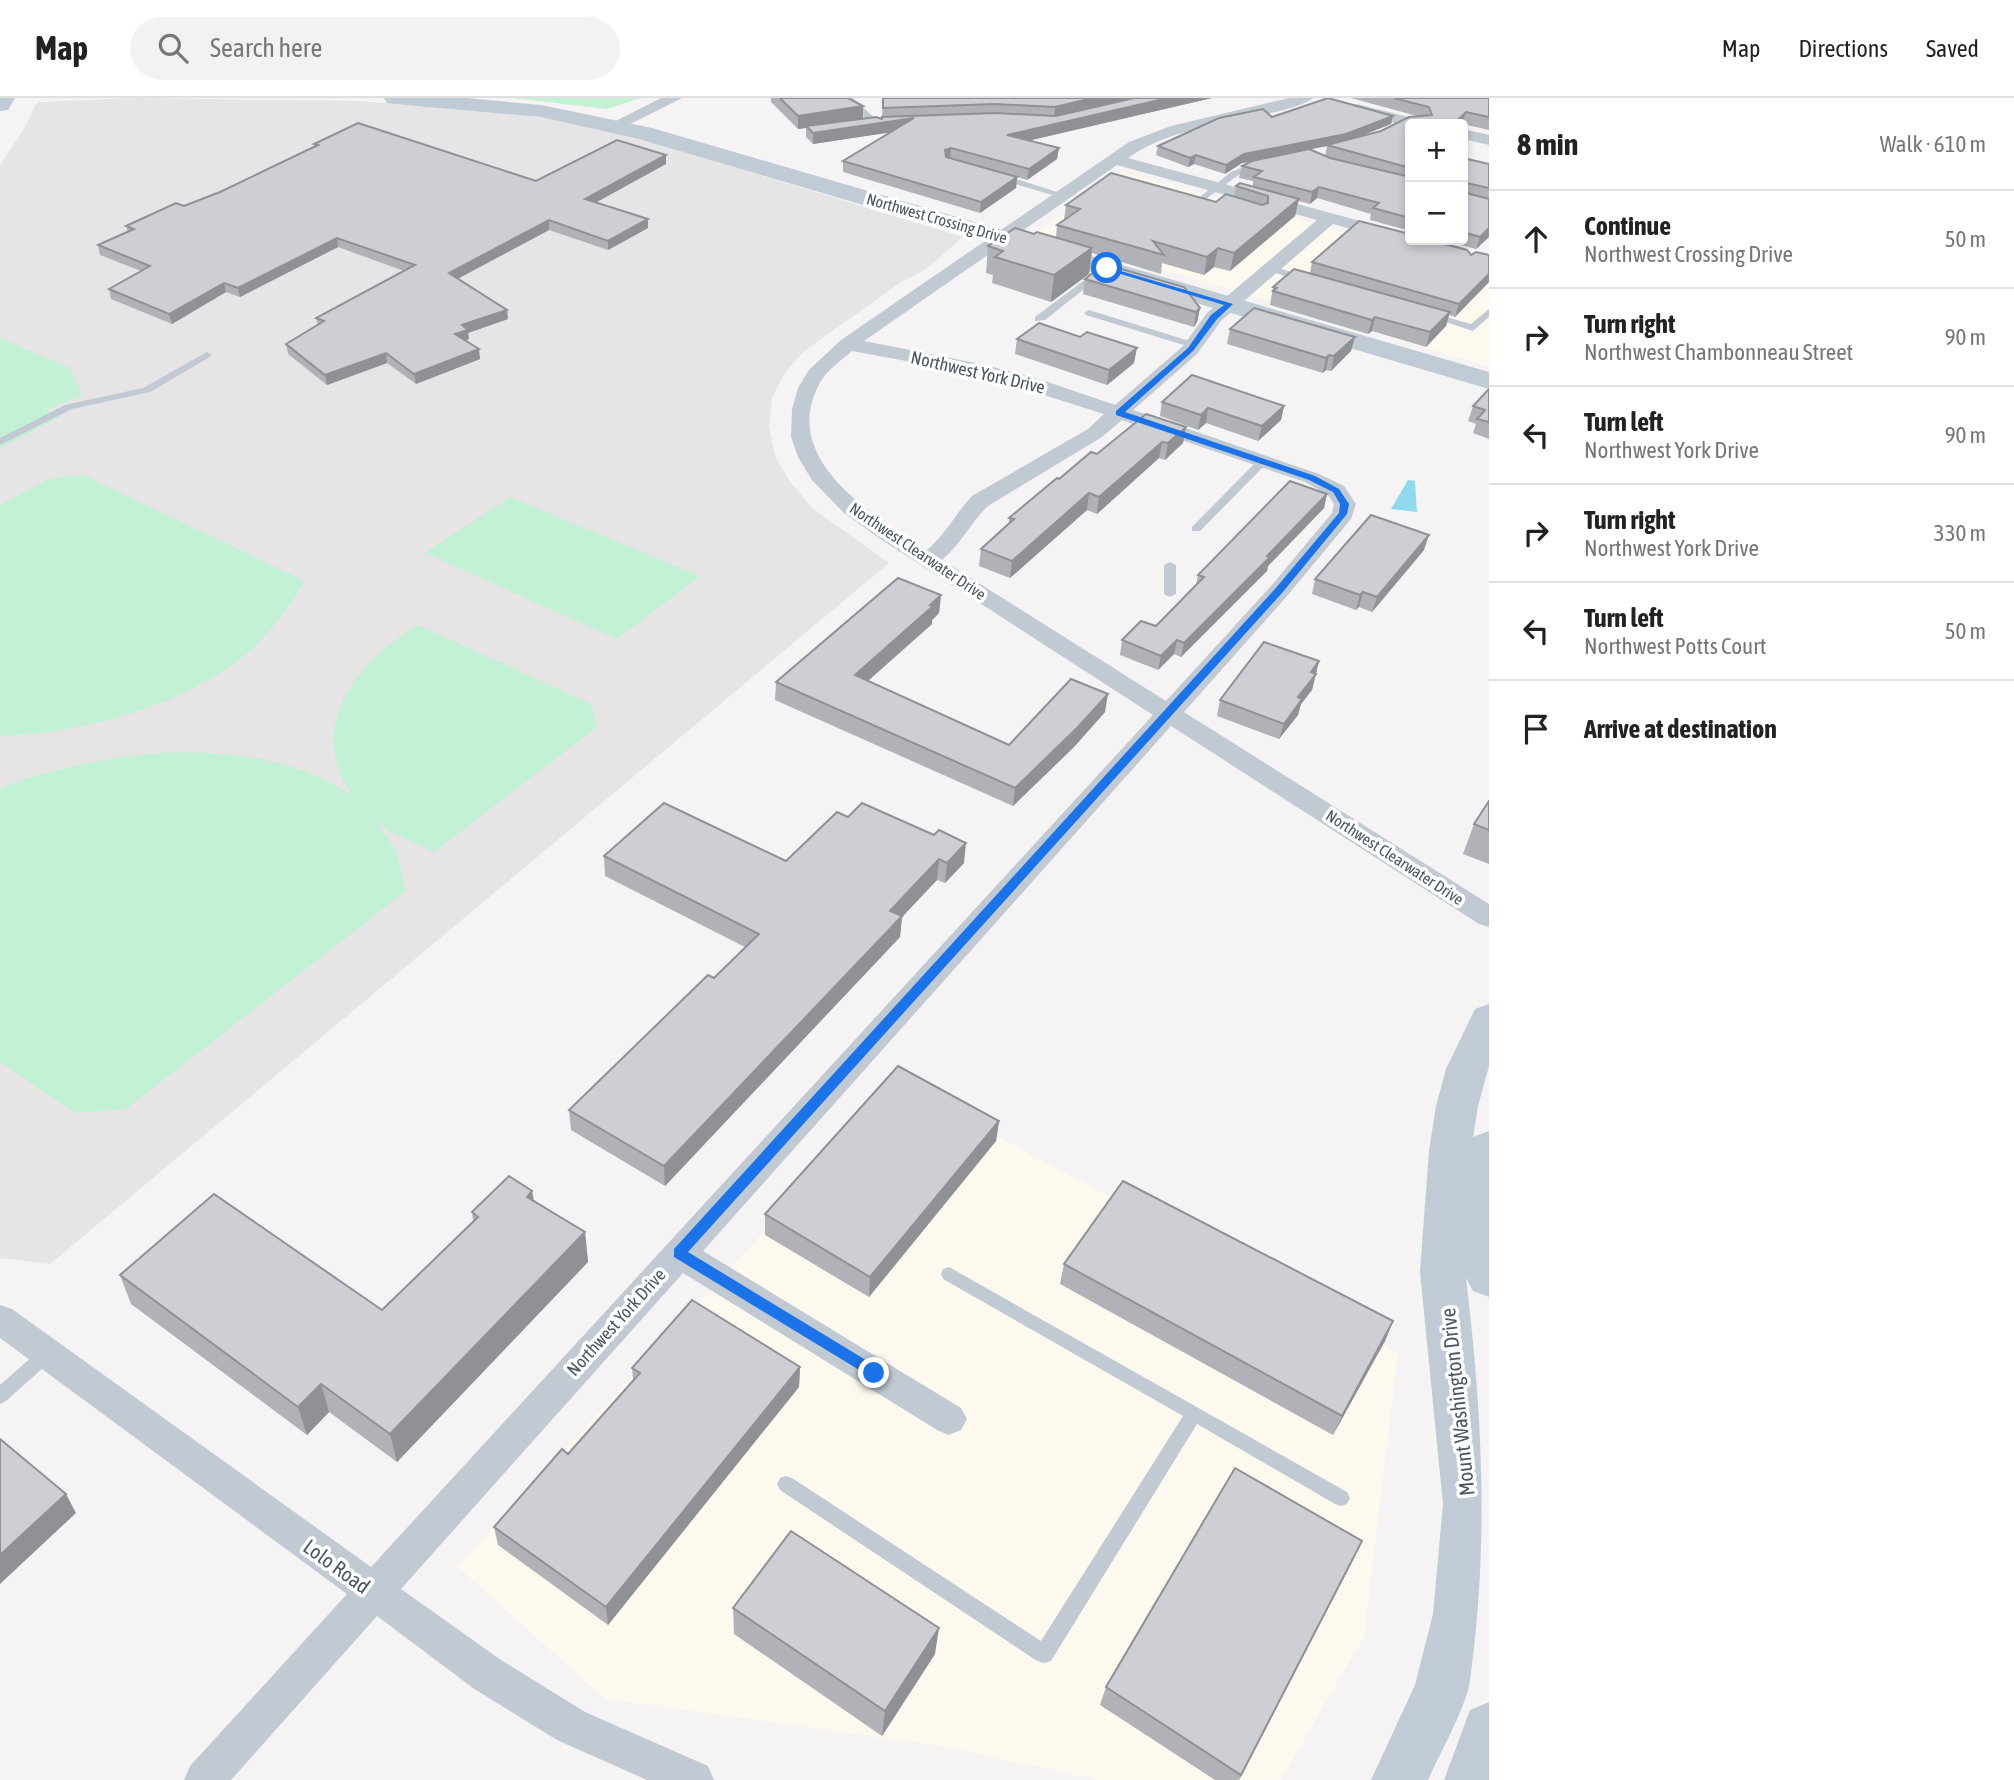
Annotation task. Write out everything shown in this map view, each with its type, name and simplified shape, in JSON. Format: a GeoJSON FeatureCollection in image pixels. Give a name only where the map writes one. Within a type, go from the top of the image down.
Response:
{"type":"FeatureCollection","features":[{"type":"Feature","properties":{"kind":"street"},"geometry":{"type":"LineString","coordinates":[[0,105],[4,98]]}},
{"type":"Feature","properties":{"kind":"street","name":"Northwest Crossing Drive"},"geometry":{"type":"LineString","coordinates":[[395,98],[541,111],[615,125],[1483,381]]}},
{"type":"Feature","properties":{"kind":"street"},"geometry":{"type":"LineString","coordinates":[[615,125],[674,98]]}},
{"type":"Feature","properties":{"kind":"street","name":"Northwest Clearwater Drive"},"geometry":{"type":"LineString","coordinates":[[1305,98],[1258,112],[1182,125],[1146,139],[1114,159],[848,344],[815,375],[803,401],[799,427],[805,453],[822,478],[852,509],[929,561],[1489,918]]}},
{"type":"Feature","properties":{"kind":"street"},"geometry":{"type":"LineString","coordinates":[[1339,104],[1405,124]]}},
{"type":"Feature","properties":{"kind":"street"},"geometry":{"type":"LineString","coordinates":[[1468,135],[1489,140]]}},
{"type":"Feature","properties":{"kind":"street"},"geometry":{"type":"LineString","coordinates":[[1114,159],[1405,239]]}},
{"type":"Feature","properties":{"kind":"street"},"geometry":{"type":"LineString","coordinates":[[929,561],[951,541],[967,514],[980,501],[1076,445],[1119,413],[1193,345],[1214,317],[1330,218]]}},
{"type":"Feature","properties":{"kind":"street","name":"Northwest York Drive"},"geometry":{"type":"LineString","coordinates":[[204,1780],[1279,591],[1343,514],[1345,504],[1336,491],[1312,478],[1264,460],[1009,376],[848,344]]}},
{"type":"Feature","properties":{"kind":"street","name":"Mount Washington Drive"},"geometry":{"type":"LineString","coordinates":[[1399,1780],[1441,1690],[1459,1614],[1468,1504],[1443,1272],[1444,1247],[1450,1151],[1457,1106],[1466,1069],[1489,1019]]}},
{"type":"Feature","properties":{"kind":"street"},"geometry":{"type":"LineString","coordinates":[[1489,1148],[1489,1278]]}},
{"type":"Feature","properties":{"kind":"street"},"geometry":{"type":"LineString","coordinates":[[678,1253],[949,1419]]}},
{"type":"Feature","properties":{"kind":"street","name":"Lolo Road"},"geometry":{"type":"LineString","coordinates":[[0,1319],[487,1674],[571,1726],[694,1780]]}},
{"type":"Feature","properties":{"kind":"street"},"geometry":{"type":"LineString","coordinates":[[1472,1780],[1489,1729]]}},
{"type":"Feature","properties":{"kind":"lane"},"geometry":{"type":"LineString","coordinates":[[849,98],[875,123]]}},
{"type":"Feature","properties":{"kind":"lane"},"geometry":{"type":"LineString","coordinates":[[863,124],[888,122]]}},
{"type":"Feature","properties":{"kind":"lane"},"geometry":{"type":"LineString","coordinates":[[1200,200],[1234,174],[1262,163]]}},
{"type":"Feature","properties":{"kind":"lane"},"geometry":{"type":"LineString","coordinates":[[989,174],[1062,195]]}},
{"type":"Feature","properties":{"kind":"lane"},"geometry":{"type":"LineString","coordinates":[[1189,197],[1223,207]]}},
{"type":"Feature","properties":{"kind":"lane"},"geometry":{"type":"LineString","coordinates":[[1038,319],[1107,268]]}},
{"type":"Feature","properties":{"kind":"lane"},"geometry":{"type":"LineString","coordinates":[[1271,269],[1320,283]]}},
{"type":"Feature","properties":{"kind":"lane"},"geometry":{"type":"LineString","coordinates":[[1422,313],[1474,328],[1489,312]]}},
{"type":"Feature","properties":{"kind":"lane"},"geometry":{"type":"LineString","coordinates":[[1089,313],[1193,345]]}},
{"type":"Feature","properties":{"kind":"lane"},"geometry":{"type":"LineString","coordinates":[[0,442],[69,407],[146,390],[207,355]]}},
{"type":"Feature","properties":{"kind":"lane"},"geometry":{"type":"LineString","coordinates":[[1196,529],[1264,460]]}},
{"type":"Feature","properties":{"kind":"lane"},"geometry":{"type":"LineString","coordinates":[[1170,565],[1170,594]]}},
{"type":"Feature","properties":{"kind":"lane"},"geometry":{"type":"LineString","coordinates":[[949,1274],[1341,1498]]}},
{"type":"Feature","properties":{"kind":"lane"},"geometry":{"type":"LineString","coordinates":[[0,1396],[47,1354]]}},
{"type":"Feature","properties":{"kind":"lane"},"geometry":{"type":"LineString","coordinates":[[786,1484],[1044,1654],[1194,1413]]}},
{"type":"Feature","properties":{"kind":"shaded area"},"geometry":{"type":"Polygon","coordinates":[[[135,98],[357,101],[487,110],[560,120],[635,137],[963,237],[925,270],[901,282],[804,351],[784,374],[772,399],[769,426],[775,456],[789,480],[812,508],[889,563],[50,1264],[0,1258],[0,165],[27,124],[35,105],[40,102],[135,98]]]}},
{"type":"Feature","properties":{"kind":"shaded area"},"geometry":{"type":"Polygon","coordinates":[[[1122,172],[1489,272],[1489,367],[1037,232],[1122,172]]]}},
{"type":"Feature","properties":{"kind":"shaded area"},"geometry":{"type":"Polygon","coordinates":[[[899,1083],[1398,1353],[1364,1636],[1281,1780],[1098,1780],[941,1746],[605,1699],[458,1567],[899,1083]]]}},
{"type":"Feature","properties":{"kind":"green space"},"geometry":{"type":"Polygon","coordinates":[[[513,98],[641,98],[607,109],[513,98]]]}},
{"type":"Feature","properties":{"kind":"green space"},"geometry":{"type":"Polygon","coordinates":[[[0,338],[70,368],[82,395],[46,410],[60,417],[0,448],[0,338]]]}},
{"type":"Feature","properties":{"kind":"green space"},"geometry":{"type":"Polygon","coordinates":[[[83,475],[305,581],[260,641],[235,663],[206,681],[139,711],[104,721],[68,729],[0,736],[0,505],[49,479],[83,475]]]}},
{"type":"Feature","properties":{"kind":"green space"},"geometry":{"type":"Polygon","coordinates":[[[510,497],[700,576],[617,639],[425,553],[510,497]]]}},
{"type":"Feature","properties":{"kind":"green space"},"geometry":{"type":"Polygon","coordinates":[[[418,625],[591,704],[597,727],[434,852],[389,831],[374,818],[396,851],[406,891],[126,1109],[75,1113],[0,1062],[0,789],[15,782],[97,761],[172,752],[247,757],[284,765],[319,777],[352,795],[337,765],[334,739],[344,699],[354,681],[383,650],[418,625]]]}},
{"type":"Feature","properties":{"kind":"water"},"geometry":{"type":"Polygon","coordinates":[[[1408,480],[1415,481],[1417,512],[1391,509],[1408,480]]]}},
{"type":"Feature","properties":{"kind":"building"},"geometry":{"type":"Polygon","coordinates":[[[780,98],[848,98],[863,106],[798,116],[780,98]]]}},
{"type":"Feature","properties":{"kind":"building"},"geometry":{"type":"Polygon","coordinates":[[[883,98],[1093,98],[1055,107],[995,104],[883,108],[883,98]]]}},
{"type":"Feature","properties":{"kind":"building"},"geometry":{"type":"Polygon","coordinates":[[[1134,98],[1168,98],[1007,135],[1059,148],[1029,169],[951,148],[945,150],[946,157],[1017,177],[981,202],[843,161],[914,118],[813,133],[806,126],[876,117],[882,119],[995,113],[1056,116],[1134,98]]]}},
{"type":"Feature","properties":{"kind":"building"},"geometry":{"type":"Polygon","coordinates":[[[1328,98],[1393,116],[1346,134],[1244,154],[1226,165],[1196,155],[1190,158],[1158,146],[1219,118],[1263,109],[1272,117],[1328,98]]]}},
{"type":"Feature","properties":{"kind":"building"},"geometry":{"type":"Polygon","coordinates":[[[1394,98],[1489,98],[1489,117],[1466,112],[1459,119],[1405,119],[1432,115],[1429,107],[1394,98]]]}},
{"type":"Feature","properties":{"kind":"building"},"geometry":{"type":"Polygon","coordinates":[[[1405,119],[1405,167],[1327,145],[1381,131],[1405,119]]]}},
{"type":"Feature","properties":{"kind":"building"},"geometry":{"type":"Polygon","coordinates":[[[358,123],[536,181],[617,140],[666,155],[585,199],[648,219],[608,241],[549,220],[449,273],[507,310],[462,325],[468,330],[455,334],[479,349],[414,374],[386,353],[325,375],[286,344],[324,321],[316,318],[415,265],[337,238],[238,288],[224,283],[169,314],[109,289],[150,266],[98,245],[134,229],[126,226],[176,203],[184,206],[220,192],[358,123]]]}},
{"type":"Feature","properties":{"kind":"building"},"geometry":{"type":"Polygon","coordinates":[[[1309,149],[1330,158],[1405,176],[1405,217],[1373,208],[1379,203],[1319,187],[1312,192],[1254,177],[1262,171],[1242,166],[1252,161],[1309,149]]]}},
{"type":"Feature","properties":{"kind":"building"},"geometry":{"type":"Polygon","coordinates":[[[1468,159],[1489,164],[1489,188],[1468,183],[1468,159]]]}},
{"type":"Feature","properties":{"kind":"building"},"geometry":{"type":"Polygon","coordinates":[[[1111,173],[1216,202],[1226,194],[1262,205],[1268,203],[1268,196],[1236,186],[1240,183],[1299,199],[1234,253],[1218,248],[1207,257],[1153,241],[1164,255],[1057,225],[1080,209],[1066,205],[1111,173]]]}},
{"type":"Feature","properties":{"kind":"building"},"geometry":{"type":"Polygon","coordinates":[[[1468,194],[1489,199],[1489,228],[1480,237],[1468,233],[1468,194]]]}},
{"type":"Feature","properties":{"kind":"building"},"geometry":{"type":"Polygon","coordinates":[[[1359,221],[1405,233],[1405,245],[1448,245],[1467,250],[1471,255],[1476,252],[1489,255],[1489,274],[1459,304],[1312,262],[1359,221]]]}},
{"type":"Feature","properties":{"kind":"building"},"geometry":{"type":"Polygon","coordinates":[[[1015,228],[1092,248],[1054,275],[995,257],[1003,251],[988,246],[1015,228]]]}},
{"type":"Feature","properties":{"kind":"building"},"geometry":{"type":"Polygon","coordinates":[[[1104,264],[1184,287],[1200,308],[1196,312],[1085,279],[1104,264]]]}},
{"type":"Feature","properties":{"kind":"building"},"geometry":{"type":"Polygon","coordinates":[[[1294,269],[1450,312],[1430,332],[1375,317],[1372,320],[1273,291],[1277,288],[1273,287],[1294,269]]]}},
{"type":"Feature","properties":{"kind":"building"},"geometry":{"type":"Polygon","coordinates":[[[1254,308],[1355,337],[1334,356],[1329,355],[1326,358],[1230,329],[1254,308]]]}},
{"type":"Feature","properties":{"kind":"building"},"geometry":{"type":"Polygon","coordinates":[[[1039,323],[1080,337],[1087,332],[1137,348],[1109,370],[1017,339],[1039,323]]]}},
{"type":"Feature","properties":{"kind":"building"},"geometry":{"type":"Polygon","coordinates":[[[1192,375],[1284,406],[1262,426],[1208,408],[1201,415],[1162,402],[1192,375]]]}},
{"type":"Feature","properties":{"kind":"building"},"geometry":{"type":"Polygon","coordinates":[[[1489,389],[1489,422],[1477,419],[1485,410],[1473,406],[1489,389]]]}},
{"type":"Feature","properties":{"kind":"building"},"geometry":{"type":"Polygon","coordinates":[[[1146,414],[1186,427],[1168,443],[1162,442],[1099,497],[1089,493],[1012,561],[981,549],[1014,519],[1009,518],[1057,478],[1091,452],[1097,454],[1146,414]]]}},
{"type":"Feature","properties":{"kind":"building"},"geometry":{"type":"Polygon","coordinates":[[[1290,481],[1327,494],[1267,556],[1270,557],[1184,643],[1177,640],[1161,656],[1122,640],[1141,621],[1156,626],[1204,577],[1198,575],[1290,481]]]}},
{"type":"Feature","properties":{"kind":"building"},"geometry":{"type":"Polygon","coordinates":[[[1371,515],[1429,535],[1377,597],[1363,592],[1360,595],[1315,579],[1371,515]]]}},
{"type":"Feature","properties":{"kind":"building"},"geometry":{"type":"Polygon","coordinates":[[[898,578],[941,595],[930,605],[933,606],[855,675],[1009,745],[1071,679],[1108,694],[1015,788],[776,682],[898,578]]]}},
{"type":"Feature","properties":{"kind":"building"},"geometry":{"type":"Polygon","coordinates":[[[1264,642],[1319,661],[1311,672],[1316,674],[1298,697],[1302,699],[1284,724],[1220,700],[1264,642]]]}},
{"type":"Feature","properties":{"kind":"building"},"geometry":{"type":"Polygon","coordinates":[[[1489,801],[1489,830],[1474,824],[1489,801]]]}},
{"type":"Feature","properties":{"kind":"building"},"geometry":{"type":"Polygon","coordinates":[[[664,803],[786,861],[837,812],[848,817],[862,803],[934,835],[939,830],[966,843],[947,863],[939,859],[890,911],[902,916],[664,1166],[569,1110],[708,975],[714,978],[759,934],[604,856],[664,803]]]}},
{"type":"Feature","properties":{"kind":"building"},"geometry":{"type":"Polygon","coordinates":[[[898,1066],[999,1121],[870,1277],[765,1214],[898,1066]]]}},
{"type":"Feature","properties":{"kind":"building"},"geometry":{"type":"Polygon","coordinates":[[[509,1176],[532,1191],[527,1197],[585,1232],[390,1434],[321,1384],[298,1407],[120,1275],[214,1194],[382,1310],[478,1217],[472,1212],[509,1176]]]}},
{"type":"Feature","properties":{"kind":"building"},"geometry":{"type":"Polygon","coordinates":[[[1123,1181],[1393,1321],[1342,1416],[1064,1264],[1123,1181]]]}},
{"type":"Feature","properties":{"kind":"building"},"geometry":{"type":"Polygon","coordinates":[[[692,1300],[800,1367],[606,1607],[494,1527],[562,1449],[568,1454],[640,1373],[632,1368],[692,1300]]]}},
{"type":"Feature","properties":{"kind":"building"},"geometry":{"type":"Polygon","coordinates":[[[0,1439],[66,1494],[0,1555],[0,1439]]]}},
{"type":"Feature","properties":{"kind":"building"},"geometry":{"type":"Polygon","coordinates":[[[1235,1468],[1362,1541],[1241,1775],[1106,1687],[1235,1468]]]}},
{"type":"Feature","properties":{"kind":"building"},"geometry":{"type":"Polygon","coordinates":[[[791,1531],[939,1628],[885,1711],[733,1608],[791,1531]]]}},
{"type":"Feature","properties":{"kind":"route"},"geometry":{"type":"LineString","coordinates":[[874,1373],[678,1253],[1279,591],[1343,514],[1345,504],[1336,491],[1312,478],[1119,413],[1190,350],[1214,317],[1229,304],[1107,268]]}}]}
